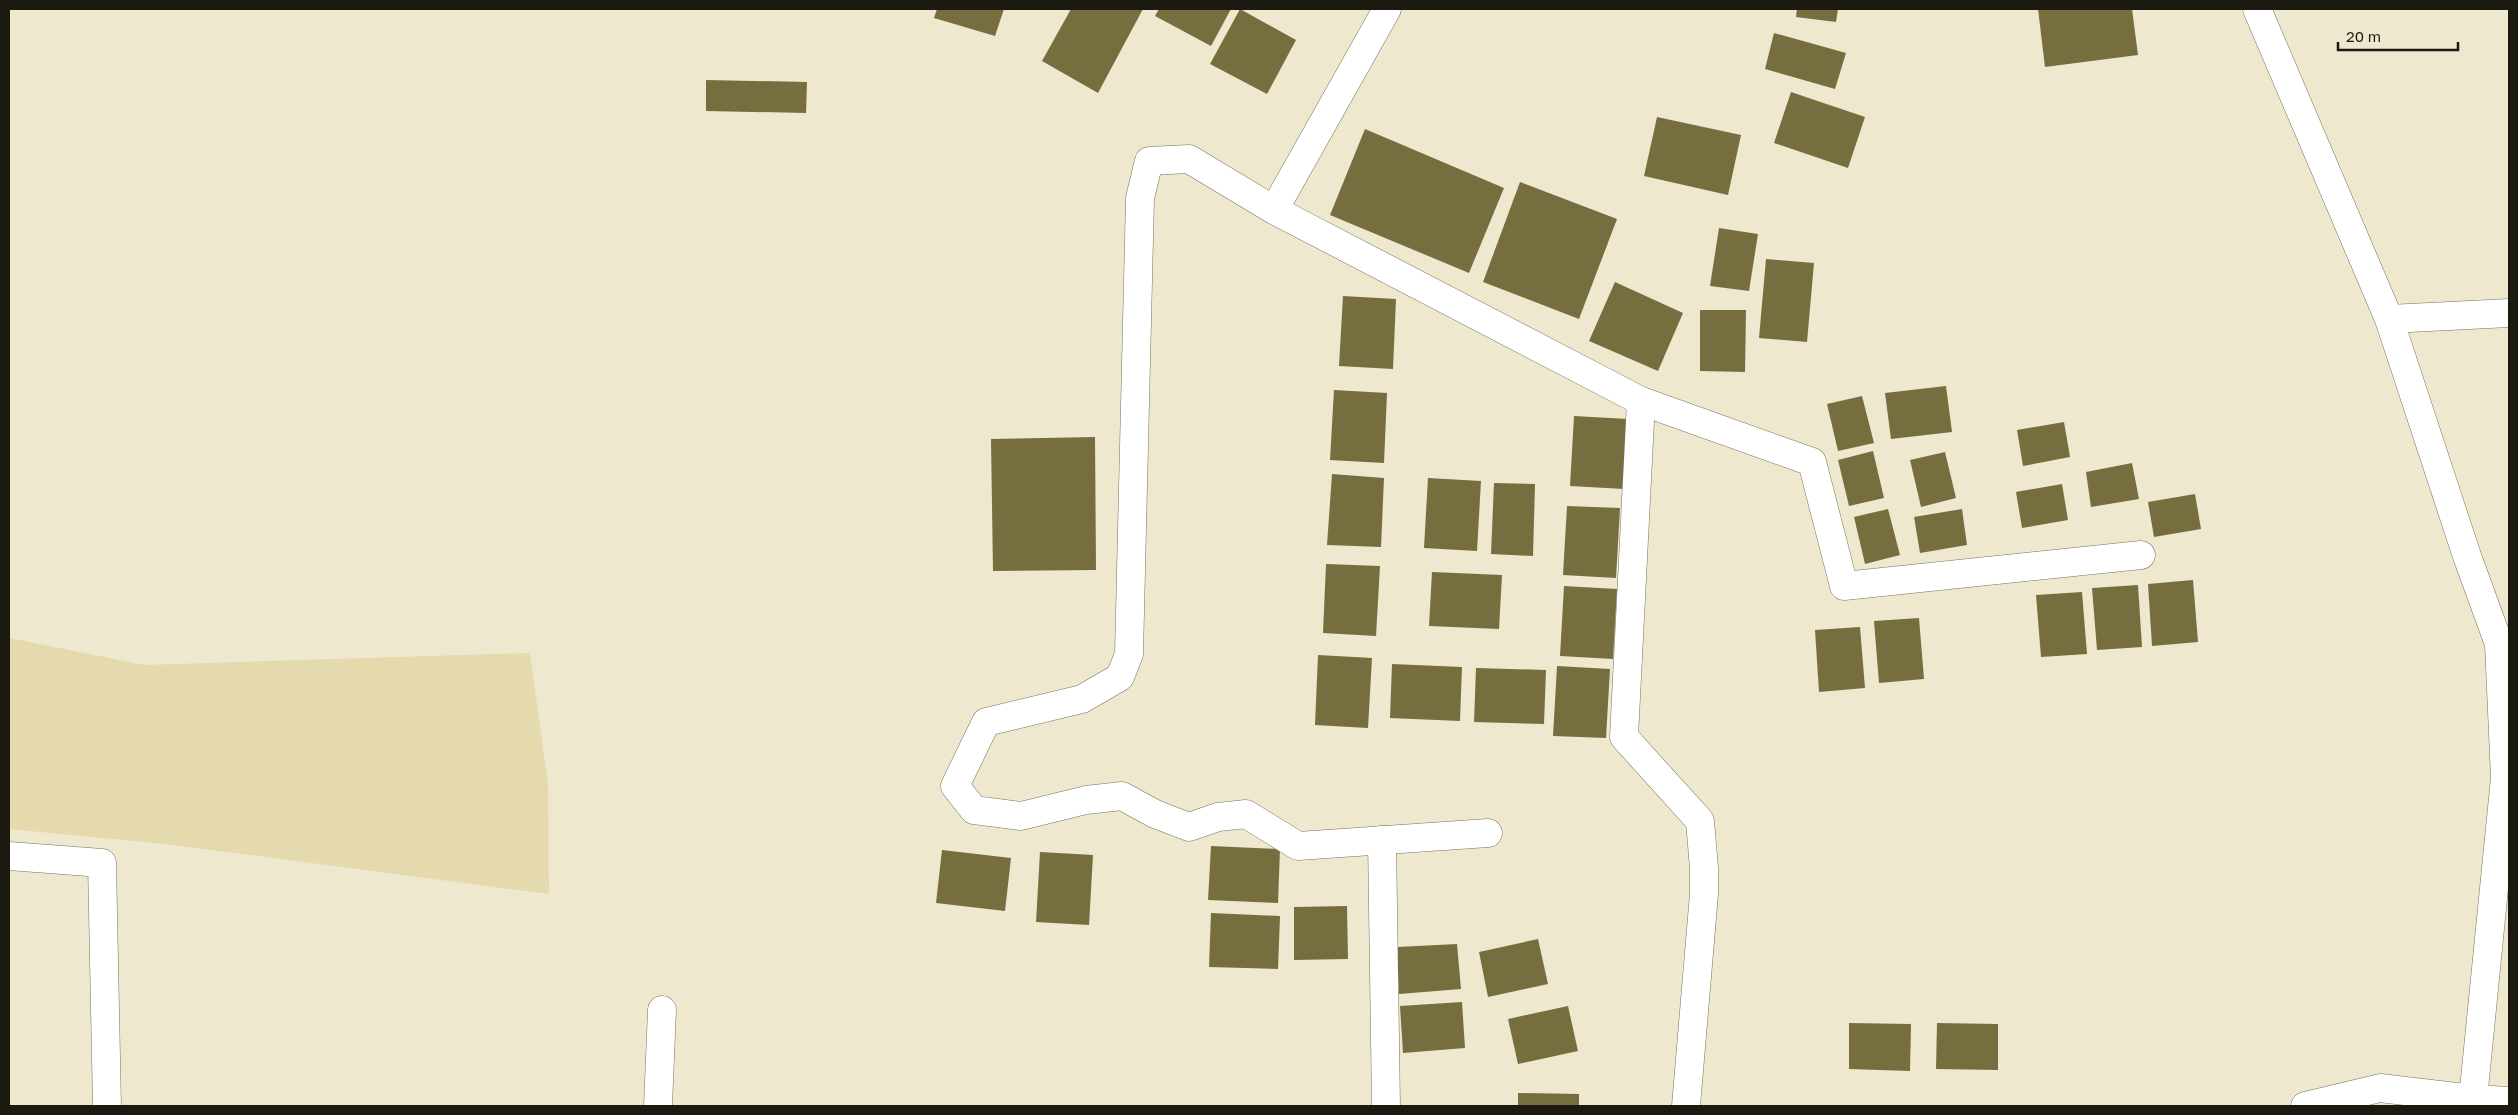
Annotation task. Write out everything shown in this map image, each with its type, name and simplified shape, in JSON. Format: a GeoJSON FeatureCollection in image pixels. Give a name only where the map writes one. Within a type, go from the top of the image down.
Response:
{"type":"FeatureCollection","features":[{"type":"Feature","properties":{"kind":"street"},"geometry":{"type":"LineString","coordinates":[[1274,210],[1387,9]]}},
{"type":"Feature","properties":{"kind":"street"},"geometry":{"type":"LineString","coordinates":[[2257,9],[2389,319],[2467,556],[2499,644],[2505,778],[2472,1099]]}},
{"type":"Feature","properties":{"kind":"street"},"geometry":{"type":"LineString","coordinates":[[1488,833],[1298,846],[1246,814],[1218,817],[1189,827],[1155,814],[1122,796],[1086,800],[1021,816],[974,810],[955,786],[986,722],[1082,699],[1120,677],[1129,654],[1140,198],[1150,160],[1189,159],[1274,210],[1641,401],[1812,462],[1844,586],[2141,555]]}},
{"type":"Feature","properties":{"kind":"street"},"geometry":{"type":"LineString","coordinates":[[2389,319],[2509,313]]}},
{"type":"Feature","properties":{"kind":"street"},"geometry":{"type":"LineString","coordinates":[[1641,401],[1624,737],[1700,821],[1704,894],[1686,1106]]}},
{"type":"Feature","properties":{"kind":"street"},"geometry":{"type":"LineString","coordinates":[[1382,840],[1386,1106]]}},
{"type":"Feature","properties":{"kind":"street"},"geometry":{"type":"LineString","coordinates":[[9,856],[102,862],[107,1106]]}},
{"type":"Feature","properties":{"kind":"street"},"geometry":{"type":"LineString","coordinates":[[658,1106],[662,1010]]}},
{"type":"Feature","properties":{"kind":"street"},"geometry":{"type":"LineString","coordinates":[[2305,1106],[2380,1088],[2472,1099],[2509,1101]]}},
{"type":"Feature","properties":{"kind":"shaded area"},"geometry":{"type":"Polygon","coordinates":[[[9,638],[144,665],[530,653],[548,784],[549,894],[165,844],[9,829],[9,638]]]}},
{"type":"Feature","properties":{"kind":"building"},"geometry":{"type":"Polygon","coordinates":[[[937,9],[1004,9],[995,36],[934,18],[937,9]]]}},
{"type":"Feature","properties":{"kind":"building"},"geometry":{"type":"Polygon","coordinates":[[[1071,9],[1143,9],[1098,93],[1042,61],[1071,9]]]}},
{"type":"Feature","properties":{"kind":"building"},"geometry":{"type":"Polygon","coordinates":[[[1159,9],[1231,9],[1211,46],[1155,16],[1159,9]]]}},
{"type":"Feature","properties":{"kind":"building"},"geometry":{"type":"Polygon","coordinates":[[[1240,9],[1296,40],[1267,94],[1210,64],[1240,9]]]}},
{"type":"Feature","properties":{"kind":"building"},"geometry":{"type":"Polygon","coordinates":[[[1797,9],[1838,9],[1836,22],[1796,17],[1797,9]]]}},
{"type":"Feature","properties":{"kind":"building"},"geometry":{"type":"Polygon","coordinates":[[[2038,9],[2132,9],[2138,55],[2045,67],[2038,9]]]}},
{"type":"Feature","properties":{"kind":"building"},"geometry":{"type":"Polygon","coordinates":[[[1774,33],[1846,53],[1835,89],[1765,69],[1774,33]]]}},
{"type":"Feature","properties":{"kind":"building"},"geometry":{"type":"Polygon","coordinates":[[[706,80],[807,82],[806,113],[706,111],[706,80]]]}},
{"type":"Feature","properties":{"kind":"building"},"geometry":{"type":"Polygon","coordinates":[[[1791,92],[1865,117],[1848,168],[1774,143],[1791,92]]]}},
{"type":"Feature","properties":{"kind":"building"},"geometry":{"type":"Polygon","coordinates":[[[1657,117],[1741,135],[1728,195],[1644,176],[1657,117]]]}},
{"type":"Feature","properties":{"kind":"building"},"geometry":{"type":"Polygon","coordinates":[[[1365,129],[1504,188],[1469,273],[1330,215],[1365,129]]]}},
{"type":"Feature","properties":{"kind":"building"},"geometry":{"type":"Polygon","coordinates":[[[1520,182],[1617,219],[1579,319],[1483,282],[1520,182]]]}},
{"type":"Feature","properties":{"kind":"building"},"geometry":{"type":"Polygon","coordinates":[[[1719,228],[1758,234],[1749,291],[1710,286],[1719,228]]]}},
{"type":"Feature","properties":{"kind":"building"},"geometry":{"type":"Polygon","coordinates":[[[1766,259],[1814,263],[1807,342],[1759,338],[1766,259]]]}},
{"type":"Feature","properties":{"kind":"building"},"geometry":{"type":"Polygon","coordinates":[[[1615,282],[1683,313],[1658,371],[1589,341],[1615,282]]]}},
{"type":"Feature","properties":{"kind":"building"},"geometry":{"type":"Polygon","coordinates":[[[1343,296],[1396,299],[1393,369],[1339,366],[1343,296]]]}},
{"type":"Feature","properties":{"kind":"building"},"geometry":{"type":"Polygon","coordinates":[[[1700,310],[1746,310],[1745,372],[1700,371],[1700,310]]]}},
{"type":"Feature","properties":{"kind":"building"},"geometry":{"type":"Polygon","coordinates":[[[1946,386],[1952,432],[1891,439],[1885,393],[1946,386]]]}},
{"type":"Feature","properties":{"kind":"building"},"geometry":{"type":"Polygon","coordinates":[[[1334,390],[1387,393],[1384,463],[1330,460],[1334,390]]]}},
{"type":"Feature","properties":{"kind":"building"},"geometry":{"type":"Polygon","coordinates":[[[1862,396],[1874,443],[1838,451],[1827,404],[1862,396]]]}},
{"type":"Feature","properties":{"kind":"building"},"geometry":{"type":"Polygon","coordinates":[[[1574,416],[1628,419],[1624,489],[1570,486],[1574,416]]]}},
{"type":"Feature","properties":{"kind":"building"},"geometry":{"type":"Polygon","coordinates":[[[2064,422],[2070,457],[2023,466],[2017,430],[2064,422]]]}},
{"type":"Feature","properties":{"kind":"building"},"geometry":{"type":"Polygon","coordinates":[[[1095,437],[1096,570],[993,571],[991,439],[1095,437]]]}},
{"type":"Feature","properties":{"kind":"building"},"geometry":{"type":"Polygon","coordinates":[[[1873,451],[1884,498],[1849,506],[1838,460],[1873,451]]]}},
{"type":"Feature","properties":{"kind":"building"},"geometry":{"type":"Polygon","coordinates":[[[1945,452],[1956,498],[1921,507],[1910,460],[1945,452]]]}},
{"type":"Feature","properties":{"kind":"building"},"geometry":{"type":"Polygon","coordinates":[[[2132,463],[2139,499],[2091,507],[2086,472],[2132,463]]]}},
{"type":"Feature","properties":{"kind":"building"},"geometry":{"type":"Polygon","coordinates":[[[1332,474],[1384,478],[1381,547],[1327,545],[1332,474]]]}},
{"type":"Feature","properties":{"kind":"building"},"geometry":{"type":"Polygon","coordinates":[[[1428,478],[1481,481],[1477,551],[1424,548],[1428,478]]]}},
{"type":"Feature","properties":{"kind":"building"},"geometry":{"type":"Polygon","coordinates":[[[1494,483],[1535,484],[1533,556],[1491,554],[1494,483]]]}},
{"type":"Feature","properties":{"kind":"building"},"geometry":{"type":"Polygon","coordinates":[[[2062,484],[2068,520],[2022,528],[2016,492],[2062,484]]]}},
{"type":"Feature","properties":{"kind":"building"},"geometry":{"type":"Polygon","coordinates":[[[2195,494],[2201,529],[2154,537],[2148,502],[2195,494]]]}},
{"type":"Feature","properties":{"kind":"building"},"geometry":{"type":"Polygon","coordinates":[[[1567,506],[1620,508],[1616,578],[1563,575],[1567,506]]]}},
{"type":"Feature","properties":{"kind":"building"},"geometry":{"type":"Polygon","coordinates":[[[1888,509],[1900,555],[1865,564],[1854,517],[1888,509]]]}},
{"type":"Feature","properties":{"kind":"building"},"geometry":{"type":"Polygon","coordinates":[[[1962,509],[1967,545],[1920,553],[1914,517],[1962,509]]]}},
{"type":"Feature","properties":{"kind":"building"},"geometry":{"type":"Polygon","coordinates":[[[1326,564],[1380,566],[1376,636],[1323,633],[1326,564]]]}},
{"type":"Feature","properties":{"kind":"building"},"geometry":{"type":"Polygon","coordinates":[[[1432,572],[1502,575],[1499,629],[1429,626],[1432,572]]]}},
{"type":"Feature","properties":{"kind":"building"},"geometry":{"type":"Polygon","coordinates":[[[2193,580],[2198,642],[2152,646],[2148,584],[2193,580]]]}},
{"type":"Feature","properties":{"kind":"building"},"geometry":{"type":"Polygon","coordinates":[[[2138,585],[2142,647],[2097,650],[2092,588],[2138,585]]]}},
{"type":"Feature","properties":{"kind":"building"},"geometry":{"type":"Polygon","coordinates":[[[1564,586],[1617,589],[1613,659],[1560,656],[1564,586]]]}},
{"type":"Feature","properties":{"kind":"building"},"geometry":{"type":"Polygon","coordinates":[[[2082,592],[2087,654],[2041,657],[2036,595],[2082,592]]]}},
{"type":"Feature","properties":{"kind":"building"},"geometry":{"type":"Polygon","coordinates":[[[1919,618],[1924,679],[1879,683],[1874,621],[1919,618]]]}},
{"type":"Feature","properties":{"kind":"building"},"geometry":{"type":"Polygon","coordinates":[[[1860,627],[1865,688],[1819,692],[1815,630],[1860,627]]]}},
{"type":"Feature","properties":{"kind":"building"},"geometry":{"type":"Polygon","coordinates":[[[1318,655],[1372,658],[1368,728],[1315,725],[1318,655]]]}},
{"type":"Feature","properties":{"kind":"building"},"geometry":{"type":"Polygon","coordinates":[[[1392,664],[1462,667],[1460,721],[1390,718],[1392,664]]]}},
{"type":"Feature","properties":{"kind":"building"},"geometry":{"type":"Polygon","coordinates":[[[1557,666],[1610,669],[1606,738],[1553,736],[1557,666]]]}},
{"type":"Feature","properties":{"kind":"building"},"geometry":{"type":"Polygon","coordinates":[[[1476,668],[1546,670],[1544,724],[1474,722],[1476,668]]]}},
{"type":"Feature","properties":{"kind":"building"},"geometry":{"type":"Polygon","coordinates":[[[1211,846],[1280,849],[1278,903],[1208,900],[1211,846]]]}},
{"type":"Feature","properties":{"kind":"building"},"geometry":{"type":"Polygon","coordinates":[[[942,850],[1011,858],[1005,911],[936,903],[942,850]]]}},
{"type":"Feature","properties":{"kind":"building"},"geometry":{"type":"Polygon","coordinates":[[[1040,852],[1093,855],[1089,925],[1036,922],[1040,852]]]}},
{"type":"Feature","properties":{"kind":"building"},"geometry":{"type":"Polygon","coordinates":[[[1347,906],[1348,959],[1294,960],[1294,907],[1347,906]]]}},
{"type":"Feature","properties":{"kind":"building"},"geometry":{"type":"Polygon","coordinates":[[[1211,913],[1280,916],[1278,969],[1209,967],[1211,913]]]}},
{"type":"Feature","properties":{"kind":"building"},"geometry":{"type":"Polygon","coordinates":[[[1538,939],[1548,984],[1488,997],[1479,952],[1538,939]]]}},
{"type":"Feature","properties":{"kind":"building"},"geometry":{"type":"Polygon","coordinates":[[[1457,944],[1461,989],[1399,994],[1397,947],[1457,944]]]}},
{"type":"Feature","properties":{"kind":"building"},"geometry":{"type":"Polygon","coordinates":[[[1462,1002],[1465,1048],[1403,1053],[1400,1006],[1462,1002]]]}},
{"type":"Feature","properties":{"kind":"building"},"geometry":{"type":"Polygon","coordinates":[[[1568,1006],[1578,1051],[1518,1064],[1508,1019],[1568,1006]]]}},
{"type":"Feature","properties":{"kind":"building"},"geometry":{"type":"Polygon","coordinates":[[[1849,1023],[1911,1024],[1910,1071],[1849,1069],[1849,1023]]]}},
{"type":"Feature","properties":{"kind":"building"},"geometry":{"type":"Polygon","coordinates":[[[1937,1023],[1998,1024],[1998,1070],[1936,1069],[1937,1023]]]}},
{"type":"Feature","properties":{"kind":"building"},"geometry":{"type":"Polygon","coordinates":[[[1518,1093],[1579,1094],[1579,1106],[1518,1106],[1518,1093]]]}}]}
